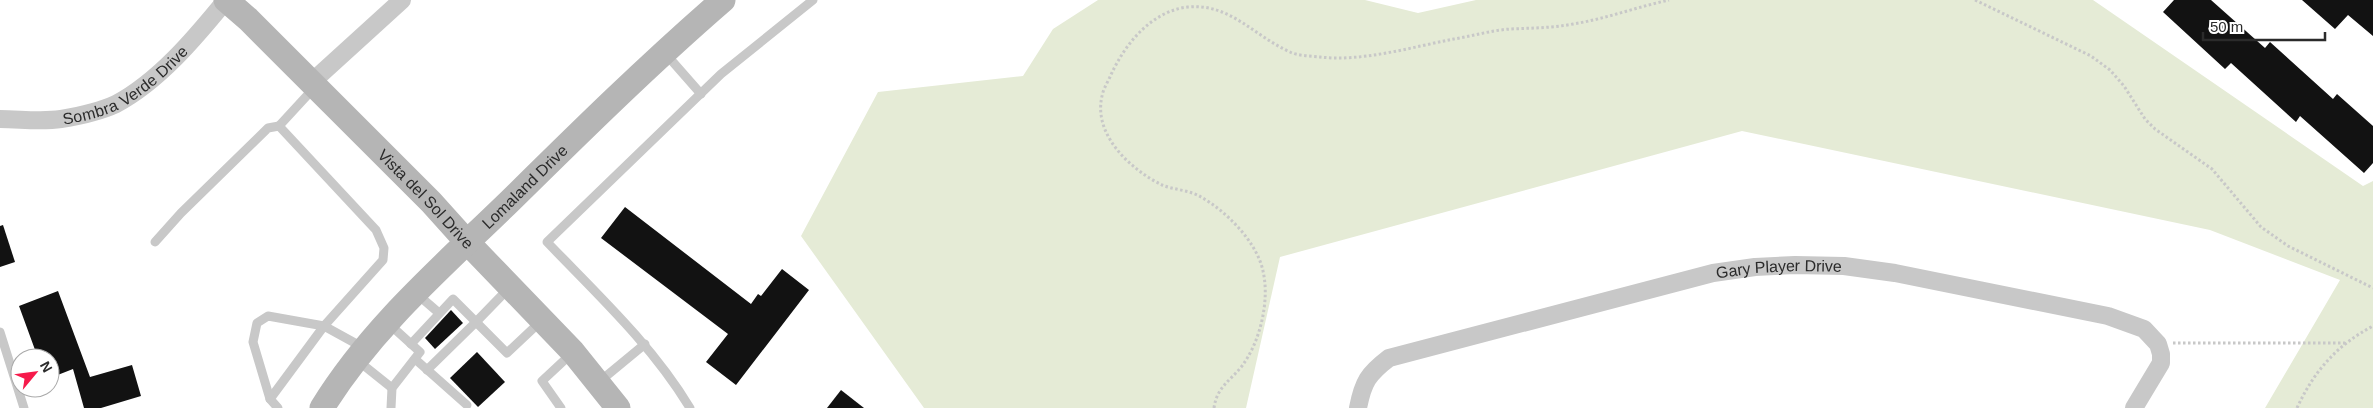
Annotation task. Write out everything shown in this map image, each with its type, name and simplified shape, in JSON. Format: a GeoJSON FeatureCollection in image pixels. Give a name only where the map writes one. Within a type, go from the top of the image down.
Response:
{"type":"FeatureCollection","features":[{"type":"Feature","properties":{"kind":"main road","name":"Vista del Sol Drive"},"geometry":{"type":"LineString","coordinates":[[226,0],[315,83],[406,174],[467,242],[573,352],[618,408]]}},
{"type":"Feature","properties":{"kind":"main road","name":"Lomaland Drive"},"geometry":{"type":"LineString","coordinates":[[322,408],[360,354],[386,322],[415,292],[664,52],[723,0]]}},
{"type":"Feature","properties":{"kind":"street","name":"Sombra Verde Drive"},"geometry":{"type":"LineString","coordinates":[[0,119],[60,119],[93,112],[115,104],[140,88],[165,66],[206,25],[226,0]]}},
{"type":"Feature","properties":{"kind":"street"},"geometry":{"type":"LineString","coordinates":[[315,83],[402,0]]}},
{"type":"Feature","properties":{"kind":"street","name":"Gary Player Drive"},"geometry":{"type":"LineString","coordinates":[[1358,408],[1363,385],[1373,370],[1389,358],[1713,273],[1755,267],[1795,265],[1844,266],[1895,273],[2108,316],[2144,329],[2158,344]]}},
{"type":"Feature","properties":{"kind":"street"},"geometry":{"type":"LineString","coordinates":[[2134,408],[2161,363],[2158,344]]}},
{"type":"Feature","properties":{"kind":"lane"},"geometry":{"type":"LineString","coordinates":[[690,408],[666,369],[645,344],[547,242],[701,94],[757,44],[813,0]]}},
{"type":"Feature","properties":{"kind":"lane"},"geometry":{"type":"LineString","coordinates":[[664,52],[701,94]]}},
{"type":"Feature","properties":{"kind":"lane"},"geometry":{"type":"LineString","coordinates":[[155,242],[181,213],[268,128],[279,126],[315,83]]}},
{"type":"Feature","properties":{"kind":"lane"},"geometry":{"type":"LineString","coordinates":[[270,399],[324,326],[383,260],[384,248],[376,230],[279,126]]}},
{"type":"Feature","properties":{"kind":"lane"},"geometry":{"type":"LineString","coordinates":[[428,370],[454,337],[476,322],[510,287]]}},
{"type":"Feature","properties":{"kind":"lane"},"geometry":{"type":"LineString","coordinates":[[415,292],[437,317]]}},
{"type":"Feature","properties":{"kind":"lane"},"geometry":{"type":"LineString","coordinates":[[411,344],[454,299],[507,353],[542,320]]}},
{"type":"Feature","properties":{"kind":"lane"},"geometry":{"type":"LineString","coordinates":[[278,408],[270,399],[252,342],[257,323],[268,316],[324,326],[360,354],[392,388]]}},
{"type":"Feature","properties":{"kind":"lane"},"geometry":{"type":"LineString","coordinates":[[386,322],[420,352],[392,388],[392,408]]}},
{"type":"Feature","properties":{"kind":"lane"},"geometry":{"type":"LineString","coordinates":[[0,332],[24,408]]}},
{"type":"Feature","properties":{"kind":"lane"},"geometry":{"type":"LineString","coordinates":[[599,382],[645,344]]}},
{"type":"Feature","properties":{"kind":"lane"},"geometry":{"type":"LineString","coordinates":[[561,408],[542,381],[573,352]]}},
{"type":"Feature","properties":{"kind":"lane"},"geometry":{"type":"LineString","coordinates":[[415,359],[467,405]]}},
{"type":"Feature","properties":{"kind":"path"},"geometry":{"type":"LineString","coordinates":[[1214,408],[1216,394],[1242,364],[1254,343],[1264,305],[1263,271],[1245,234],[1219,210],[1200,195],[1163,186],[1140,172],[1120,155],[1107,134],[1101,118],[1102,96],[1112,71],[1141,29],[1164,13],[1188,7],[1221,10],[1242,20],[1258,34],[1293,54],[1345,59],[1510,29],[1539,29],[1575,24],[1669,0]]}},
{"type":"Feature","properties":{"kind":"path"},"geometry":{"type":"LineString","coordinates":[[1975,0],[2091,56],[2110,70],[2150,124],[2212,169],[2261,227],[2288,246],[2373,288]]}},
{"type":"Feature","properties":{"kind":"path"},"geometry":{"type":"LineString","coordinates":[[2297,408],[2310,381],[2345,343],[2373,326]]}},
{"type":"Feature","properties":{"kind":"path"},"geometry":{"type":"LineString","coordinates":[[2158,344],[2345,343]]}},
{"type":"Feature","properties":{"kind":"green space"},"geometry":{"type":"Polygon","coordinates":[[[1098,0],[1365,0],[1418,13],[1476,0],[2093,0],[2363,186],[2373,181],[2373,408],[2265,408],[2340,280],[2210,230],[1742,131],[1280,257],[1246,408],[924,408],[801,236],[878,92],[1023,76],[1053,29],[1098,0]]]}},
{"type":"Feature","properties":{"kind":"building"},"geometry":{"type":"Polygon","coordinates":[[[2174,0],[2211,0],[2265,48],[2270,42],[2333,99],[2337,94],[2373,126],[2373,163],[2364,173],[2300,116],[2296,122],[2231,63],[2225,69],[2163,12],[2174,0]]]}},
{"type":"Feature","properties":{"kind":"building"},"geometry":{"type":"Polygon","coordinates":[[[2302,0],[2373,0],[2373,36],[2348,15],[2335,29],[2302,0]]]}},
{"type":"Feature","properties":{"kind":"building"},"geometry":{"type":"Polygon","coordinates":[[[625,207],[751,304],[758,294],[761,296],[782,269],[809,290],[736,385],[706,362],[728,334],[601,238],[625,207]]]}},
{"type":"Feature","properties":{"kind":"building"},"geometry":{"type":"Polygon","coordinates":[[[3,225],[15,262],[0,267],[0,226],[3,225]]]}},
{"type":"Feature","properties":{"kind":"building"},"geometry":{"type":"Polygon","coordinates":[[[58,291],[90,377],[132,365],[141,396],[101,408],[84,408],[73,369],[60,374],[60,348],[34,348],[19,306],[58,291]]]}},
{"type":"Feature","properties":{"kind":"building"},"geometry":{"type":"Polygon","coordinates":[[[451,310],[463,323],[435,349],[425,338],[451,310]]]}},
{"type":"Feature","properties":{"kind":"building"},"geometry":{"type":"Polygon","coordinates":[[[477,352],[505,382],[478,407],[450,378],[477,352]]]}},
{"type":"Feature","properties":{"kind":"building"},"geometry":{"type":"Polygon","coordinates":[[[841,390],[864,408],[827,408],[841,390]]]}}]}
